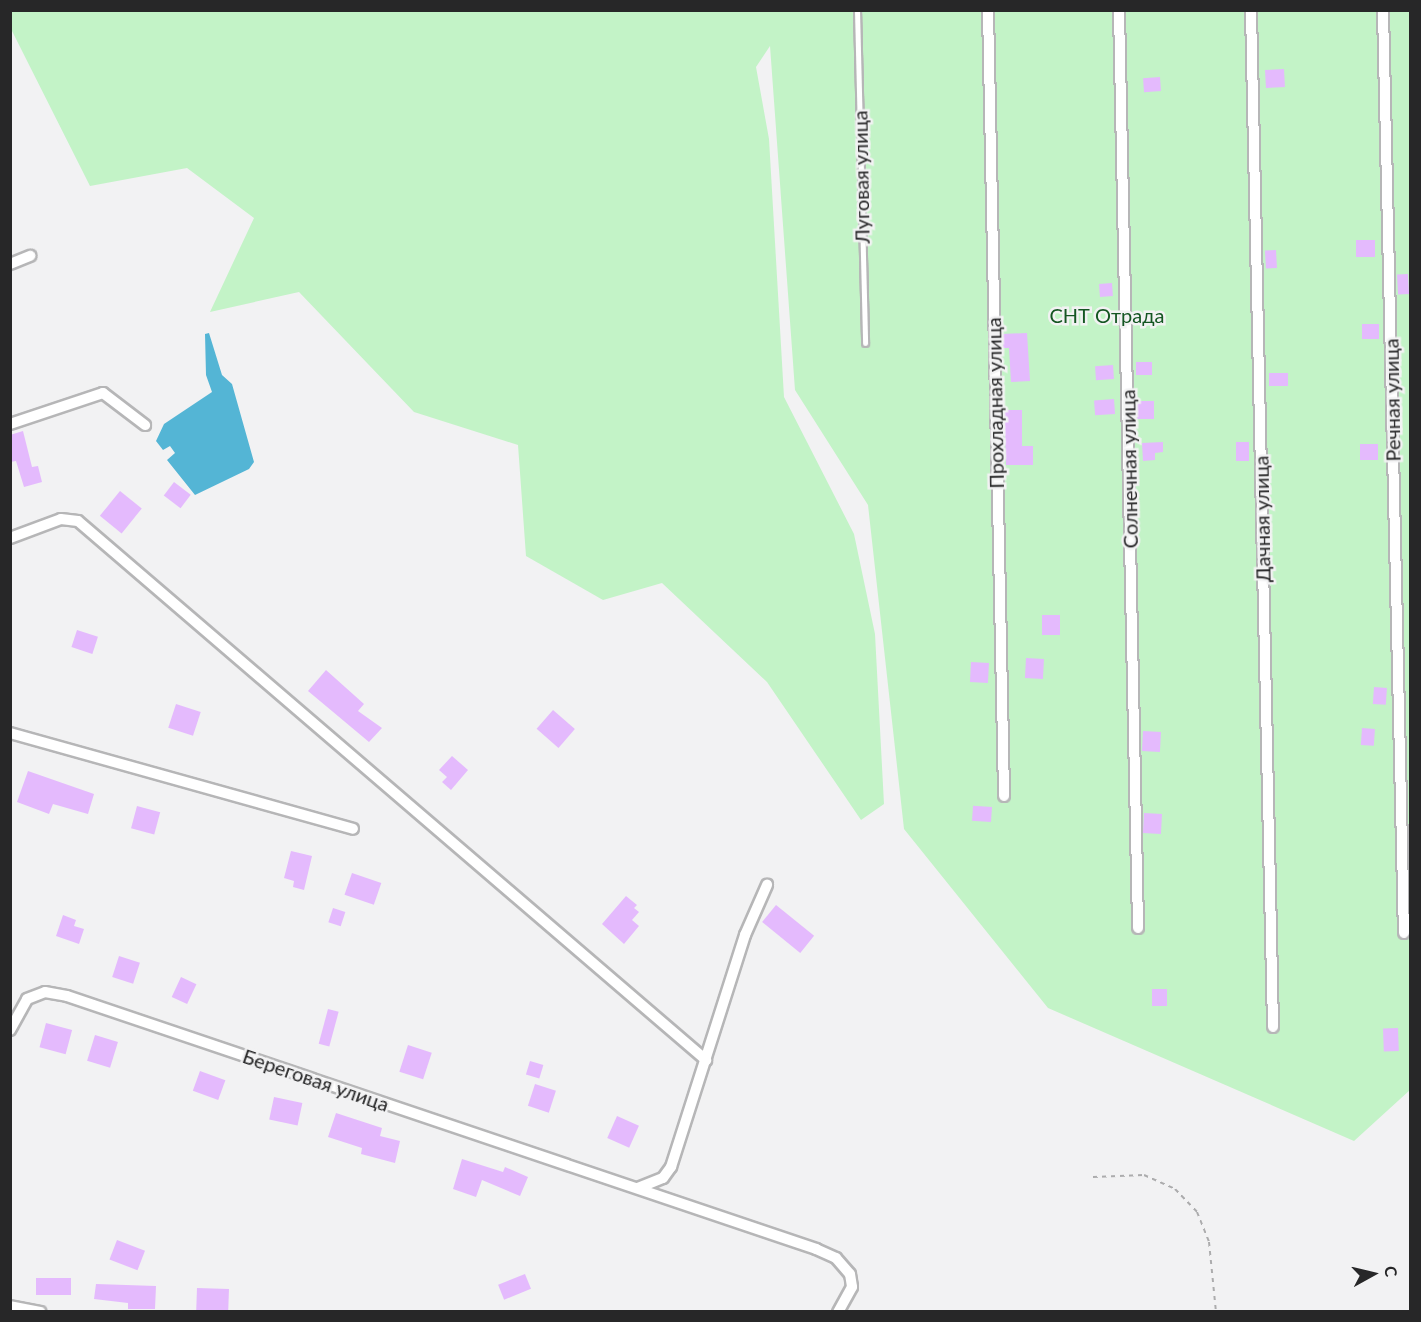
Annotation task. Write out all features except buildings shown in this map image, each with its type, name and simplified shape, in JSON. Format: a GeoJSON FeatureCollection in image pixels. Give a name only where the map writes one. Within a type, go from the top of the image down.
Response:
{"type":"FeatureCollection","features":[{"type":"Feature","properties":{"kind":"street","name":"Прохладная улица"},"geometry":{"type":"LineString","coordinates":[[988,10],[1004,796]]}},
{"type":"Feature","properties":{"kind":"street","name":"Солнечная улица"},"geometry":{"type":"LineString","coordinates":[[1119,10],[1138,928]]}},
{"type":"Feature","properties":{"kind":"street","name":"Дачная улица"},"geometry":{"type":"LineString","coordinates":[[1251,10],[1273,1027]]}},
{"type":"Feature","properties":{"kind":"street","name":"Речная улица"},"geometry":{"type":"LineString","coordinates":[[1383,10],[1404,933]]}},
{"type":"Feature","properties":{"kind":"street"},"geometry":{"type":"LineString","coordinates":[[10,264],[30,256]]}},
{"type":"Feature","properties":{"kind":"street"},"geometry":{"type":"LineString","coordinates":[[10,424],[103,393],[145,425]]}},
{"type":"Feature","properties":{"kind":"street"},"geometry":{"type":"LineString","coordinates":[[10,538],[61,519],[78,521],[706,1060]]}},
{"type":"Feature","properties":{"kind":"street"},"geometry":{"type":"LineString","coordinates":[[10,733],[353,829]]}},
{"type":"Feature","properties":{"kind":"street"},"geometry":{"type":"LineString","coordinates":[[637,1188],[663,1178],[671,1167],[745,935],[767,885]]}},
{"type":"Feature","properties":{"kind":"street","name":"Береговая улица"},"geometry":{"type":"LineString","coordinates":[[10,1030],[27,999],[45,992],[67,996],[637,1188],[836,1258],[850,1274],[852,1287],[838,1311]]}},
{"type":"Feature","properties":{"kind":"street"},"geometry":{"type":"LineString","coordinates":[[10,1306],[40,1311]]}},
{"type":"Feature","properties":{"kind":"lane","name":"Луговая улица"},"geometry":{"type":"LineString","coordinates":[[858,10],[865,343]]}},
{"type":"Feature","properties":{"kind":"path"},"geometry":{"type":"LineString","coordinates":[[1092,1177],[1144,1175],[1175,1189],[1197,1212],[1209,1242],[1216,1311]]}},
{"type":"Feature","properties":{"kind":"green space","name":"СНТ Отрада"},"geometry":{"type":"Polygon","coordinates":[[[11,10],[1410,11],[1410,1090],[1354,1141],[1048,1008],[904,829],[868,505],[795,390],[770,46],[756,67],[769,139],[784,397],[854,534],[875,634],[884,804],[861,820],[767,682],[662,583],[603,600],[526,556],[518,445],[414,412],[299,292],[210,312],[254,218],[187,168],[90,186],[11,29],[11,10]]]}},
{"type":"Feature","properties":{"kind":"water"},"geometry":{"type":"Polygon","coordinates":[[[209,333],[222,375],[232,384],[254,462],[249,469],[195,495],[167,460],[175,453],[170,446],[163,450],[156,441],[164,424],[212,392],[206,375],[205,334],[209,333]]]}}]}
